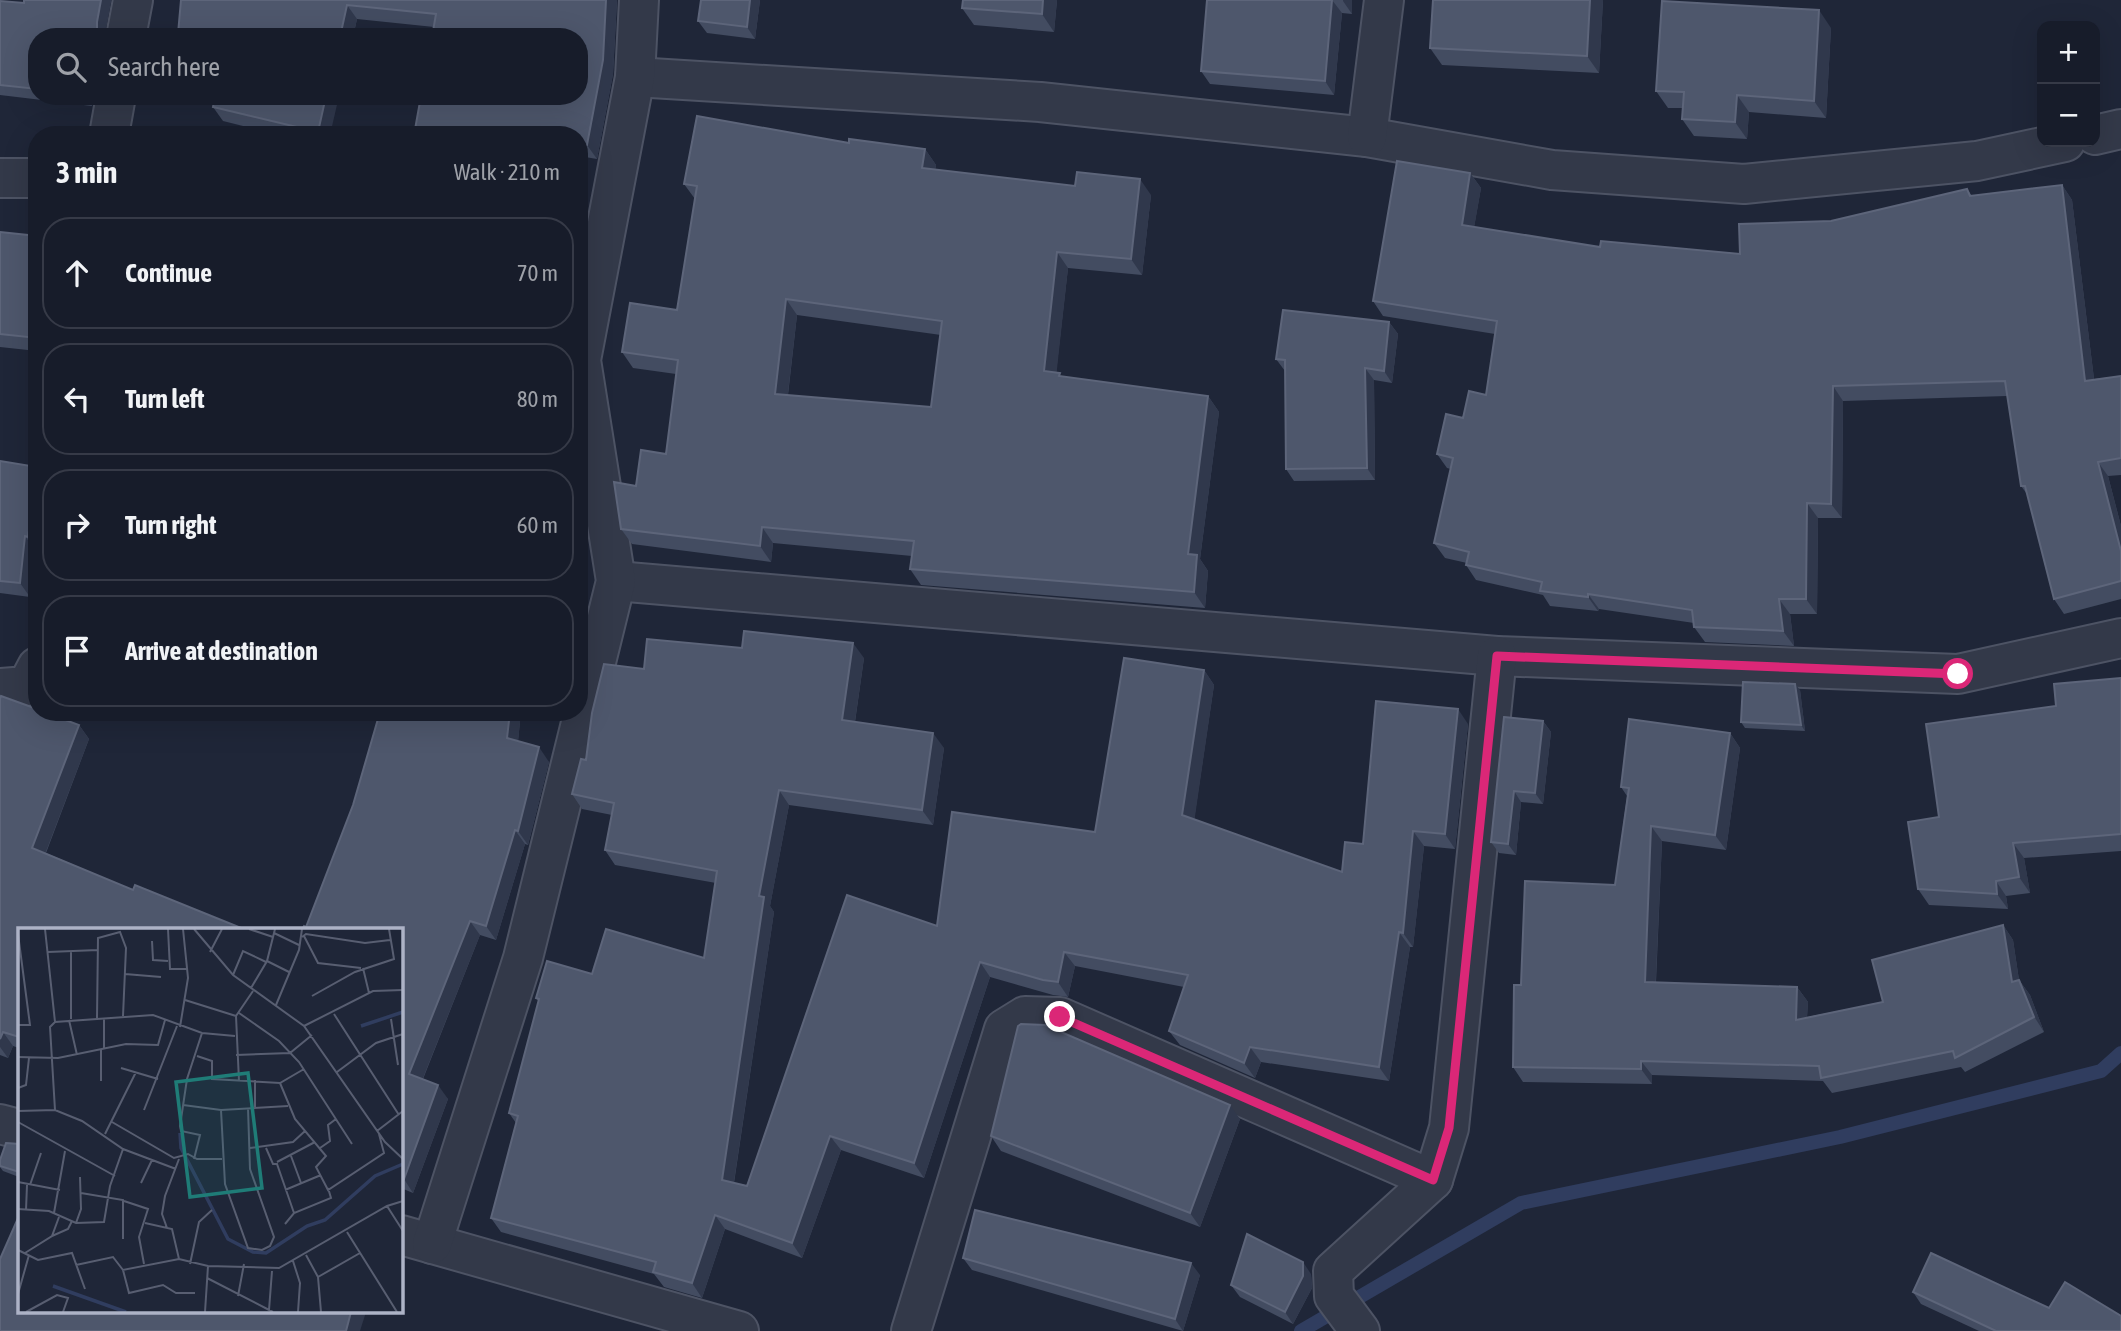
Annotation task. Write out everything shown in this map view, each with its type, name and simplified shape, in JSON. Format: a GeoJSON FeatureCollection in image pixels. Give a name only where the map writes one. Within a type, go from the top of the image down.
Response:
{"type":"FeatureCollection","features":[{"type":"Feature","properties":{"kind":"street"},"geometry":{"type":"LineString","coordinates":[[128,28],[133,0]]}},
{"type":"Feature","properties":{"kind":"street"},"geometry":{"type":"LineString","coordinates":[[588,323],[635,77],[639,0]]}},
{"type":"Feature","properties":{"kind":"street"},"geometry":{"type":"LineString","coordinates":[[1367,137],[1384,0]]}},
{"type":"Feature","properties":{"kind":"street"},"geometry":{"type":"LineString","coordinates":[[635,77],[1040,102],[1367,137],[1552,170],[1744,184],[1978,162],[2044,147]]}},
{"type":"Feature","properties":{"kind":"street"},"geometry":{"type":"LineString","coordinates":[[111,126],[114,105]]}},
{"type":"Feature","properties":{"kind":"street"},"geometry":{"type":"LineString","coordinates":[[2100,134],[2121,129]]}},
{"type":"Feature","properties":{"kind":"street"},"geometry":{"type":"LineString","coordinates":[[0,178],[28,178]]}},
{"type":"Feature","properties":{"kind":"street"},"geometry":{"type":"LineString","coordinates":[[588,404],[616,581],[588,695]]}},
{"type":"Feature","properties":{"kind":"street"},"geometry":{"type":"LineString","coordinates":[[616,581],[1497,656],[1958,674],[2121,638]]}},
{"type":"Feature","properties":{"kind":"street"},"geometry":{"type":"LineString","coordinates":[[1360,1331],[1334,1296],[1333,1271],[1433,1180],[1449,1128],[1497,656]]}},
{"type":"Feature","properties":{"kind":"street"},"geometry":{"type":"LineString","coordinates":[[0,688],[28,684]]}},
{"type":"Feature","properties":{"kind":"street"},"geometry":{"type":"LineString","coordinates":[[581,721],[523,958],[416,1239],[739,1331]]}},
{"type":"Feature","properties":{"kind":"street"},"geometry":{"type":"LineString","coordinates":[[911,1331],[1004,1029],[1025,1016],[1060,1017],[1433,1180]]}},
{"type":"Feature","properties":{"kind":"street"},"geometry":{"type":"LineString","coordinates":[[0,1124],[18,1129]]}},
{"type":"Feature","properties":{"kind":"building"},"geometry":{"type":"Polygon","coordinates":[[[24,0],[101,0],[97,28],[28,28],[28,88],[0,85],[0,1],[24,3],[24,0]]]}},
{"type":"Feature","properties":{"kind":"building"},"geometry":{"type":"Polygon","coordinates":[[[181,0],[606,0],[603,60],[588,140],[588,126],[416,126],[419,105],[588,105],[588,28],[434,28],[436,14],[347,5],[342,28],[179,28],[181,0]]]}},
{"type":"Feature","properties":{"kind":"building"},"geometry":{"type":"Polygon","coordinates":[[[701,0],[750,0],[747,27],[698,21],[701,0]]]}},
{"type":"Feature","properties":{"kind":"building"},"geometry":{"type":"Polygon","coordinates":[[[963,0],[1043,0],[1042,14],[962,8],[963,0]]]}},
{"type":"Feature","properties":{"kind":"building"},"geometry":{"type":"Polygon","coordinates":[[[1207,0],[1332,0],[1325,81],[1201,71],[1207,0]]]}},
{"type":"Feature","properties":{"kind":"building"},"geometry":{"type":"Polygon","coordinates":[[[1433,0],[1590,0],[1587,56],[1430,48],[1433,0]]]}},
{"type":"Feature","properties":{"kind":"building"},"geometry":{"type":"Polygon","coordinates":[[[1662,1],[1819,10],[1814,101],[1737,95],[1735,122],[1682,119],[1684,92],[1656,91],[1662,1]]]}},
{"type":"Feature","properties":{"kind":"building"},"geometry":{"type":"Polygon","coordinates":[[[324,105],[319,126],[293,126],[213,107],[324,105]]]}},
{"type":"Feature","properties":{"kind":"building"},"geometry":{"type":"Polygon","coordinates":[[[697,116],[849,143],[849,139],[925,149],[922,168],[1075,186],[1077,172],[1140,179],[1131,259],[1057,252],[1044,371],[1060,373],[1059,376],[1208,396],[1188,554],[1197,555],[1194,592],[910,569],[914,541],[762,527],[760,546],[621,529],[614,482],[636,486],[641,450],[666,454],[678,360],[622,352],[630,303],[677,310],[697,186],[684,184],[697,116]],[[786,299],[775,394],[931,407],[942,321],[786,299]]]}},
{"type":"Feature","properties":{"kind":"building"},"geometry":{"type":"Polygon","coordinates":[[[1397,161],[1470,173],[1462,225],[1600,247],[1601,241],[1740,254],[1739,224],[1831,221],[1967,189],[1970,196],[2062,185],[2085,381],[2121,376],[2121,458],[2098,462],[2121,551],[2121,581],[2054,599],[2025,486],[2021,486],[2005,381],[1833,386],[1831,504],[1807,503],[1806,599],[1779,599],[1783,631],[1694,627],[1692,610],[1588,594],[1588,597],[1540,591],[1542,582],[1466,565],[1469,552],[1434,543],[1453,458],[1437,454],[1446,414],[1463,418],[1469,391],[1486,395],[1497,321],[1373,301],[1397,161]]]}},
{"type":"Feature","properties":{"kind":"building"},"geometry":{"type":"Polygon","coordinates":[[[0,232],[28,235],[28,337],[0,334],[0,232]]]}},
{"type":"Feature","properties":{"kind":"building"},"geometry":{"type":"Polygon","coordinates":[[[1283,310],[1389,322],[1384,371],[1365,368],[1367,468],[1286,469],[1285,360],[1276,359],[1283,310]]]}},
{"type":"Feature","properties":{"kind":"building"},"geometry":{"type":"Polygon","coordinates":[[[0,461],[28,466],[28,537],[25,536],[20,583],[0,581],[0,461]]]}},
{"type":"Feature","properties":{"kind":"building"},"geometry":{"type":"Polygon","coordinates":[[[744,631],[853,643],[842,720],[933,733],[922,810],[779,790],[759,896],[764,897],[722,1180],[747,1186],[847,895],[937,926],[952,812],[1095,832],[1124,658],[1204,670],[1182,815],[1342,872],[1345,842],[1363,844],[1376,701],[1458,709],[1445,834],[1413,831],[1403,933],[1399,932],[1379,1067],[1250,1047],[1244,1063],[1169,1031],[1188,975],[1064,952],[1058,982],[980,962],[914,1163],[830,1136],[792,1243],[715,1215],[692,1283],[653,1272],[656,1262],[491,1218],[518,1116],[509,1113],[547,961],[592,974],[606,929],[704,958],[717,871],[605,850],[614,803],[572,794],[581,759],[586,760],[592,713],[604,664],[644,669],[647,639],[742,648],[744,631]]]}},
{"type":"Feature","properties":{"kind":"building"},"geometry":{"type":"Polygon","coordinates":[[[2121,678],[2121,834],[2013,843],[2019,877],[1996,881],[1997,894],[1918,889],[1908,822],[1939,817],[1926,724],[2056,706],[2054,684],[2121,678]]]}},
{"type":"Feature","properties":{"kind":"building"},"geometry":{"type":"Polygon","coordinates":[[[1743,682],[1795,684],[1801,725],[1741,722],[1743,682]]]}},
{"type":"Feature","properties":{"kind":"building"},"geometry":{"type":"Polygon","coordinates":[[[1,696],[28,706],[28,721],[68,721],[79,725],[32,848],[133,890],[135,885],[241,928],[18,928],[18,1037],[3,1032],[0,1039],[1,696]]]}},
{"type":"Feature","properties":{"kind":"building"},"geometry":{"type":"Polygon","coordinates":[[[1504,717],[1543,721],[1535,793],[1514,791],[1508,844],[1491,842],[1504,717]]]}},
{"type":"Feature","properties":{"kind":"building"},"geometry":{"type":"Polygon","coordinates":[[[1629,719],[1730,733],[1715,835],[1651,826],[1645,982],[1797,987],[1796,1020],[1883,1002],[1872,960],[2003,925],[2012,982],[2019,980],[2034,1017],[1955,1058],[1953,1051],[1821,1078],[1819,1066],[1641,1061],[1641,1069],[1513,1067],[1514,985],[1521,985],[1525,881],[1615,885],[1629,788],[1621,787],[1629,719]]]}},
{"type":"Feature","properties":{"kind":"building"},"geometry":{"type":"Polygon","coordinates":[[[377,721],[509,721],[507,738],[539,747],[518,831],[515,830],[486,926],[470,921],[409,1074],[438,1085],[404,1179],[402,928],[303,928],[306,927],[353,805],[377,721]]]}},
{"type":"Feature","properties":{"kind":"building"},"geometry":{"type":"Polygon","coordinates":[[[1045,1025],[1230,1105],[1190,1213],[991,1136],[1018,1026],[1045,1025]]]}},
{"type":"Feature","properties":{"kind":"building"},"geometry":{"type":"Polygon","coordinates":[[[6,1143],[18,1144],[18,1172],[0,1166],[6,1143]]]}},
{"type":"Feature","properties":{"kind":"building"},"geometry":{"type":"Polygon","coordinates":[[[975,1210],[1191,1263],[1175,1319],[963,1258],[975,1210]]]}},
{"type":"Feature","properties":{"kind":"building"},"geometry":{"type":"Polygon","coordinates":[[[18,1218],[18,1314],[350,1314],[346,1331],[0,1331],[0,1259],[18,1218]]]}},
{"type":"Feature","properties":{"kind":"building"},"geometry":{"type":"Polygon","coordinates":[[[1247,1234],[1303,1262],[1303,1276],[1285,1312],[1231,1285],[1247,1234]]]}},
{"type":"Feature","properties":{"kind":"building"},"geometry":{"type":"Polygon","coordinates":[[[1931,1253],[2049,1308],[2065,1282],[2121,1316],[2121,1331],[1996,1331],[1913,1292],[1931,1253]]]}},
{"type":"Feature","properties":{"kind":"waterway"},"geometry":{"type":"LineString","coordinates":[[1301,1331],[1521,1203],[1840,1137],[2101,1071],[2121,1053]]}},
{"type":"Feature","properties":{"kind":"route"},"geometry":{"type":"LineString","coordinates":[[1060,1017],[1433,1180],[1449,1128],[1497,656],[1958,674]]}}]}
